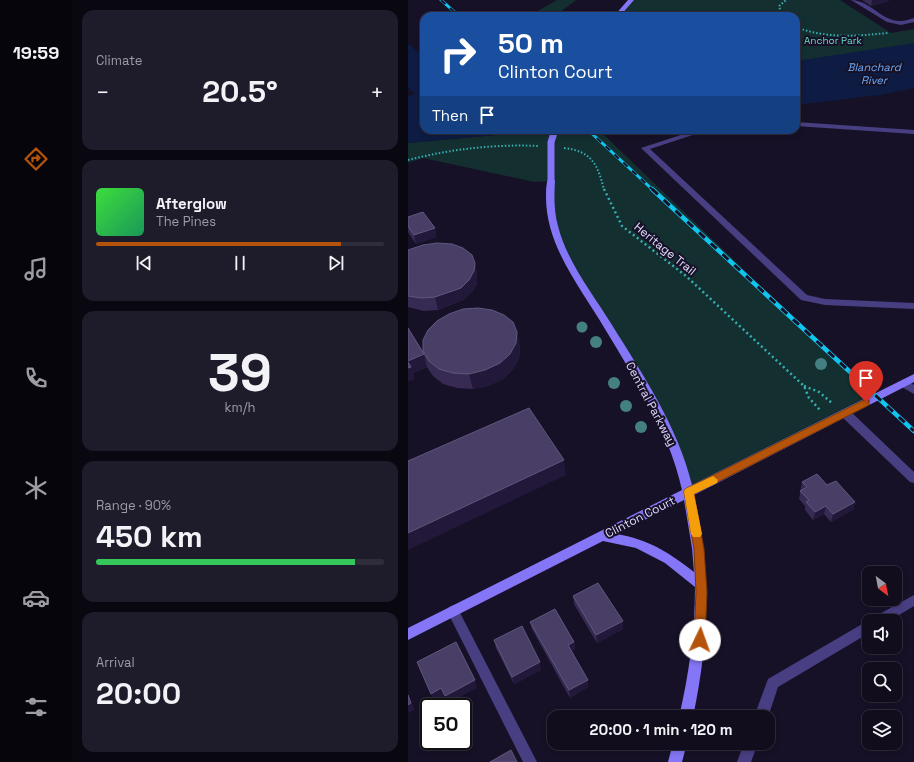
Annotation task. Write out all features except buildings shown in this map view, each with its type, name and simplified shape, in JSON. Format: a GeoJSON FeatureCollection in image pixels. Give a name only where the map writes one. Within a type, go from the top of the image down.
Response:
{"type":"FeatureCollection","features":[{"type":"Feature","properties":{"kind":"main road"},"geometry":{"type":"LineString","coordinates":[[620,12],[631,0]]}},
{"type":"Feature","properties":{"kind":"main road","name":"Central Parkway"},"geometry":{"type":"LineString","coordinates":[[554,134],[551,142],[550,198],[555,232],[569,260],[654,406],[674,448],[689,492],[699,549],[702,586],[700,640],[687,710]]}},
{"type":"Feature","properties":{"kind":"main road","name":"Clinton Court"},"geometry":{"type":"LineString","coordinates":[[408,634],[914,378]]}},
{"type":"Feature","properties":{"kind":"main road"},"geometry":{"type":"LineString","coordinates":[[603,536],[638,543],[669,559],[702,586]]}},
{"type":"Feature","properties":{"kind":"main road"},"geometry":{"type":"LineString","coordinates":[[675,762],[678,750]]}},
{"type":"Feature","properties":{"kind":"street"},"geometry":{"type":"LineString","coordinates":[[854,0],[889,21],[901,23],[914,20]]}},
{"type":"Feature","properties":{"kind":"street"},"geometry":{"type":"LineString","coordinates":[[800,124],[914,132]]}},
{"type":"Feature","properties":{"kind":"street"},"geometry":{"type":"LineString","coordinates":[[691,134],[645,148],[804,298],[825,302],[914,306]]}},
{"type":"Feature","properties":{"kind":"street"},"geometry":{"type":"LineString","coordinates":[[904,383],[914,390]]}},
{"type":"Feature","properties":{"kind":"street"},"geometry":{"type":"LineString","coordinates":[[845,413],[914,479]]}},
{"type":"Feature","properties":{"kind":"street"},"geometry":{"type":"LineString","coordinates":[[890,614],[914,600]]}},
{"type":"Feature","properties":{"kind":"street"},"geometry":{"type":"LineString","coordinates":[[453,611],[530,762]]}},
{"type":"Feature","properties":{"kind":"street"},"geometry":{"type":"LineString","coordinates":[[763,710],[773,683],[862,630]]}},
{"type":"Feature","properties":{"kind":"street"},"geometry":{"type":"LineString","coordinates":[[744,762],[748,750]]}},
{"type":"Feature","properties":{"kind":"path"},"geometry":{"type":"LineString","coordinates":[[781,12],[779,6],[786,0]]}},
{"type":"Feature","properties":{"kind":"path"},"geometry":{"type":"LineString","coordinates":[[800,28],[821,35],[838,37],[891,33]]}},
{"type":"Feature","properties":{"kind":"path"},"geometry":{"type":"LineString","coordinates":[[408,160],[443,152],[522,145],[545,147]]}},
{"type":"Feature","properties":{"kind":"path","name":"Heritage Trail"},"geometry":{"type":"LineString","coordinates":[[560,148],[575,149],[595,162],[599,168],[605,194],[622,226],[686,276],[804,386],[809,398],[831,420]]}},
{"type":"Feature","properties":{"kind":"path"},"geometry":{"type":"LineString","coordinates":[[804,386],[819,392],[845,413]]}},
{"type":"Feature","properties":{"kind":"green space"},"geometry":{"type":"Polygon","coordinates":[[[557,0],[576,0],[560,12],[536,12],[557,0]]]}},
{"type":"Feature","properties":{"kind":"green space","name":"Anchor Park"},"geometry":{"type":"Polygon","coordinates":[[[631,0],[840,0],[891,33],[914,29],[914,67],[800,81],[800,12],[620,12],[631,0]]]}},
{"type":"Feature","properties":{"kind":"green space"},"geometry":{"type":"Polygon","coordinates":[[[508,134],[603,134],[876,397],[689,492],[674,448],[569,261],[555,232],[551,181],[535,182],[423,158],[408,163],[408,143],[508,134]]]}},
{"type":"Feature","properties":{"kind":"water","name":"Blanchard River"},"geometry":{"type":"Polygon","coordinates":[[[914,43],[914,88],[880,95],[800,105],[800,60],[914,43]]]}},
{"type":"Feature","properties":{"kind":"water"},"geometry":{"type":"Polygon","coordinates":[[[408,44],[420,53],[420,134],[506,134],[408,143],[408,96],[415,94],[408,87],[408,44]]]}},
{"type":"Feature","properties":{"kind":"railway"},"geometry":{"type":"LineString","coordinates":[[441,0],[454,12]]}},
{"type":"Feature","properties":{"kind":"railway"},"geometry":{"type":"LineString","coordinates":[[592,134],[653,190]]}},
{"type":"Feature","properties":{"kind":"railway"},"geometry":{"type":"LineString","coordinates":[[652,189],[914,431]]}},
{"type":"Feature","properties":{"kind":"slow traffic"},"geometry":{"type":"LineString","coordinates":[[696,534],[689,492],[713,480]]}},
{"type":"Feature","properties":{"kind":"route"},"geometry":{"type":"LineString","coordinates":[[700,640],[702,592],[699,549],[689,492],[866,402]]}}]}
